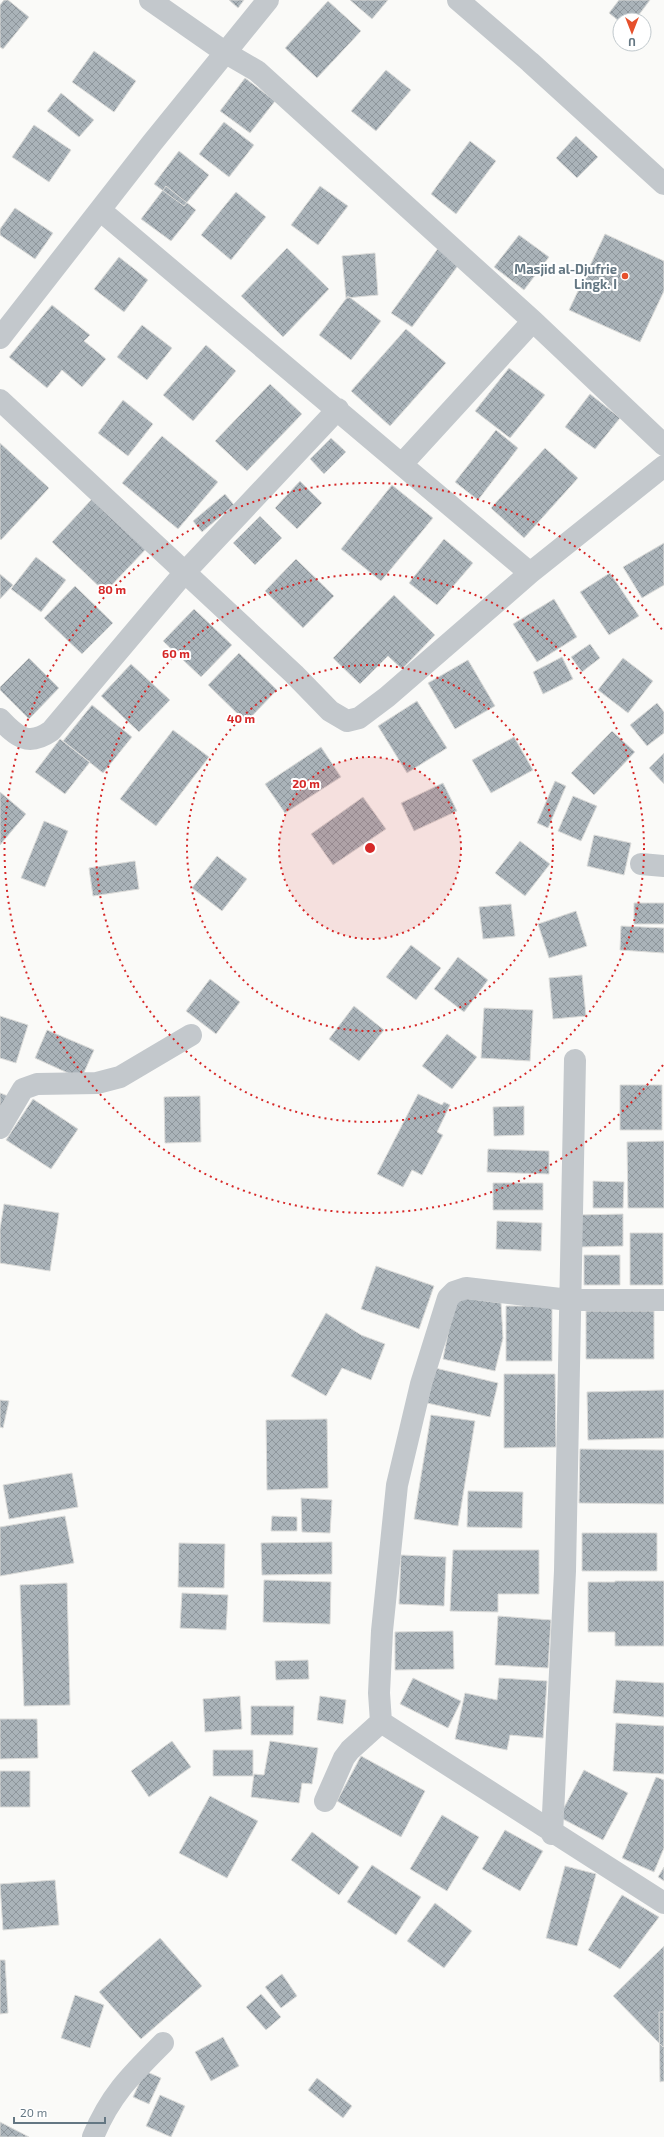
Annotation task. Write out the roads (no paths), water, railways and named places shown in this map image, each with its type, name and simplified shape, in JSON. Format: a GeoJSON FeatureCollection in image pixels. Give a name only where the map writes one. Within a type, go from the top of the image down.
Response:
{"type":"FeatureCollection","features":[{"type":"Feature","properties":{"kind":"street"},"geometry":{"type":"LineString","coordinates":[[150,0],[226,54],[257,71],[533,321],[664,446]]}},
{"type":"Feature","properties":{"kind":"street"},"geometry":{"type":"LineString","coordinates":[[0,338],[152,143],[226,54],[268,0]]}},
{"type":"Feature","properties":{"kind":"street"},"geometry":{"type":"LineString","coordinates":[[458,0],[536,67],[664,184]]}},
{"type":"Feature","properties":{"kind":"street"},"geometry":{"type":"LineString","coordinates":[[100,210],[530,573]]}},
{"type":"Feature","properties":{"kind":"street"},"geometry":{"type":"LineString","coordinates":[[402,464],[533,321]]}},
{"type":"Feature","properties":{"kind":"street"},"geometry":{"type":"LineString","coordinates":[[0,400],[294,674],[330,712],[347,721],[359,718],[387,697],[530,573],[664,466]]}},
{"type":"Feature","properties":{"kind":"street"},"geometry":{"type":"LineString","coordinates":[[0,719],[14,734],[30,740],[41,738],[51,731],[185,572],[338,410]]}},
{"type":"Feature","properties":{"kind":"street"},"geometry":{"type":"LineString","coordinates":[[641,864],[664,866]]}},
{"type":"Feature","properties":{"kind":"street"},"geometry":{"type":"LineString","coordinates":[[0,1128],[24,1089],[37,1084],[97,1083],[120,1077],[191,1035]]}},
{"type":"Feature","properties":{"kind":"street"},"geometry":{"type":"LineString","coordinates":[[552,1834],[565,1572],[569,1300],[575,1060]]}},
{"type":"Feature","properties":{"kind":"street"},"geometry":{"type":"LineString","coordinates":[[381,1722],[379,1693],[382,1631],[397,1485],[421,1384],[448,1298],[454,1292],[466,1288],[569,1300],[664,1300]]}},
{"type":"Feature","properties":{"kind":"street"},"geometry":{"type":"LineString","coordinates":[[325,1801],[344,1758],[350,1750],[381,1722]]}},
{"type":"Feature","properties":{"kind":"street"},"geometry":{"type":"LineString","coordinates":[[381,1722],[552,1834],[664,1903]]}},
{"type":"Feature","properties":{"kind":"street"},"geometry":{"type":"LineString","coordinates":[[93,2137],[103,2113],[124,2082],[163,2043]]}},
{"type":"Feature","properties":{"kind":"place","name":"Masjid al-Djufrie Lingk. I"},"geometry":{"type":"Point","coordinates":[625,276]}}]}
